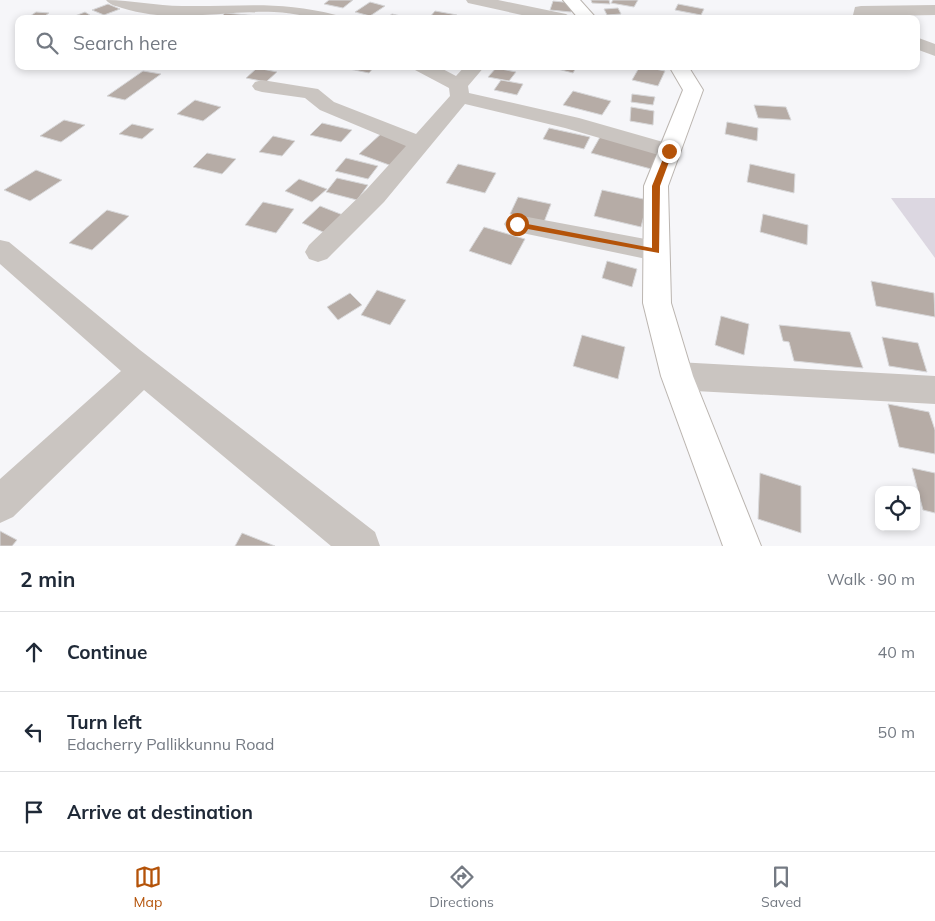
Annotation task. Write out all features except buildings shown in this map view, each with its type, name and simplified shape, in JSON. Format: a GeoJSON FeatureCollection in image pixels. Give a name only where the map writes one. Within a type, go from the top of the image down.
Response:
{"type":"FeatureCollection","features":[{"type":"Feature","properties":{"kind":"main road"},"geometry":{"type":"LineString","coordinates":[[571,0],[585,15]]}},
{"type":"Feature","properties":{"kind":"main road"},"geometry":{"type":"LineString","coordinates":[[680,70],[693,90],[656,186],[657,303],[677,376],[742,546]]}},
{"type":"Feature","properties":{"kind":"street"},"geometry":{"type":"LineString","coordinates":[[474,0],[547,15]]}},
{"type":"Feature","properties":{"kind":"street"},"geometry":{"type":"LineString","coordinates":[[112,8],[133,8],[156,12],[290,4],[318,15]]}},
{"type":"Feature","properties":{"kind":"street"},"geometry":{"type":"LineString","coordinates":[[860,10],[888,15],[935,10]]}},
{"type":"Feature","properties":{"kind":"street"},"geometry":{"type":"LineString","coordinates":[[920,44],[935,51]]}},
{"type":"Feature","properties":{"kind":"street"},"geometry":{"type":"LineString","coordinates":[[920,61],[935,62]]}},
{"type":"Feature","properties":{"kind":"street"},"geometry":{"type":"LineString","coordinates":[[428,70],[459,91],[669,151]]}},
{"type":"Feature","properties":{"kind":"street"},"geometry":{"type":"LineString","coordinates":[[318,252],[375,196],[421,144],[473,70]]}},
{"type":"Feature","properties":{"kind":"street"},"geometry":{"type":"LineString","coordinates":[[262,86],[311,93],[327,106],[421,144]]}},
{"type":"Feature","properties":{"kind":"street"},"geometry":{"type":"LineString","coordinates":[[517,224],[656,251]]}},
{"type":"Feature","properties":{"kind":"street"},"geometry":{"type":"LineString","coordinates":[[0,249],[144,370],[362,546]]}},
{"type":"Feature","properties":{"kind":"street"},"geometry":{"type":"LineString","coordinates":[[0,504],[144,370]]}},
{"type":"Feature","properties":{"kind":"street"},"geometry":{"type":"LineString","coordinates":[[677,376],[935,390]]}},
{"type":"Feature","properties":{"kind":"shaded area"},"geometry":{"type":"Polygon","coordinates":[[[891,198],[935,198],[935,258],[891,198]]]}},
{"type":"Feature","properties":{"kind":"route"},"geometry":{"type":"LineString","coordinates":[[517,224],[656,251],[656,186],[669,151]]}}]}
